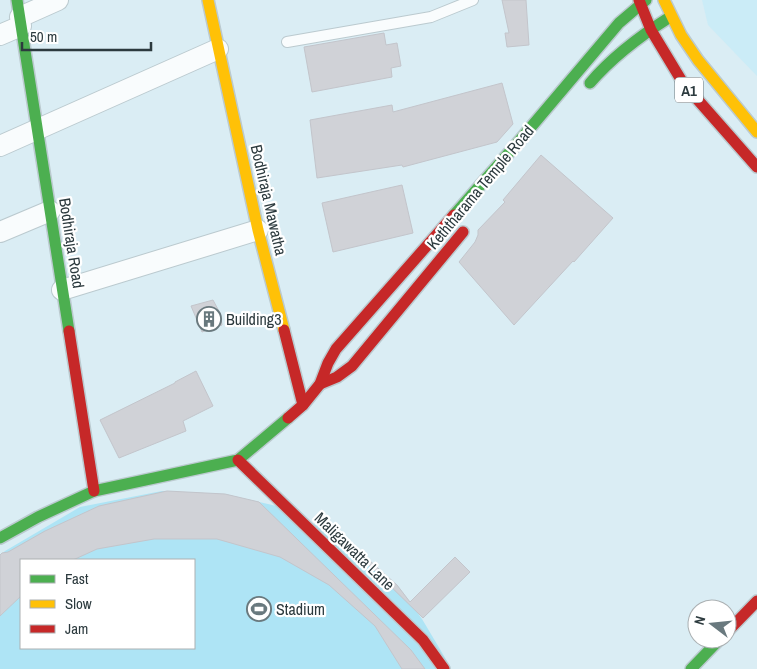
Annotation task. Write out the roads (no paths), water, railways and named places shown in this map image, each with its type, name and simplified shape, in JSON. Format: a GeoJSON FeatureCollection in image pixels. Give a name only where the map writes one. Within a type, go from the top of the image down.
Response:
{"type":"FeatureCollection","features":[{"type":"Feature","properties":{"kind":"main road","name":"Bodhiraja Mawatha"},"geometry":{"type":"LineString","coordinates":[[208,0],[258,230],[303,406]]}},
{"type":"Feature","properties":{"kind":"main road","name":"A1"},"geometry":{"type":"LineString","coordinates":[[664,0],[681,35],[698,60],[757,132]]}},
{"type":"Feature","properties":{"kind":"main road","name":"A1"},"geometry":{"type":"LineString","coordinates":[[642,1],[651,30],[683,83],[757,167]]}},
{"type":"Feature","properties":{"kind":"main road","name":"Keththarama Temple Road"},"geometry":{"type":"LineString","coordinates":[[0,538],[38,517],[94,491],[238,460],[281,425],[303,406],[320,384],[336,349],[518,148],[619,23],[642,1]]}},
{"type":"Feature","properties":{"kind":"main road","name":"Bodhiraja Road"},"geometry":{"type":"LineString","coordinates":[[20,14],[94,491]]}},
{"type":"Feature","properties":{"kind":"main road"},"geometry":{"type":"LineString","coordinates":[[585,88],[625,48],[672,17]]}},
{"type":"Feature","properties":{"kind":"main road","name":"Keththarama Temple Road"},"geometry":{"type":"LineString","coordinates":[[320,384],[337,377],[352,366],[470,224]]}},
{"type":"Feature","properties":{"kind":"main road"},"geometry":{"type":"LineString","coordinates":[[400,277],[413,293]]}},
{"type":"Feature","properties":{"kind":"main road","name":"Maligawatta Lane"},"geometry":{"type":"LineString","coordinates":[[238,460],[422,640],[444,669]]}},
{"type":"Feature","properties":{"kind":"main road"},"geometry":{"type":"LineString","coordinates":[[737,622],[757,601]]}},
{"type":"Feature","properties":{"kind":"main road"},"geometry":{"type":"LineString","coordinates":[[691,669],[710,649]]}},
{"type":"Feature","properties":{"kind":"street"},"geometry":{"type":"LineString","coordinates":[[0,35],[20,14],[58,0]]}},
{"type":"Feature","properties":{"kind":"street"},"geometry":{"type":"LineString","coordinates":[[0,146],[218,49]]}},
{"type":"Feature","properties":{"kind":"street"},"geometry":{"type":"LineString","coordinates":[[0,232],[50,211]]}},
{"type":"Feature","properties":{"kind":"street"},"geometry":{"type":"LineString","coordinates":[[62,290],[258,230]]}},
{"type":"Feature","properties":{"kind":"lane"},"geometry":{"type":"LineString","coordinates":[[287,42],[431,17],[473,0]]}},
{"type":"Feature","properties":{"kind":"place","name":"Building3"},"geometry":{"type":"Point","coordinates":[209,319]}},
{"type":"Feature","properties":{"kind":"place","name":"Stadium"},"geometry":{"type":"Point","coordinates":[259,609]}}]}
